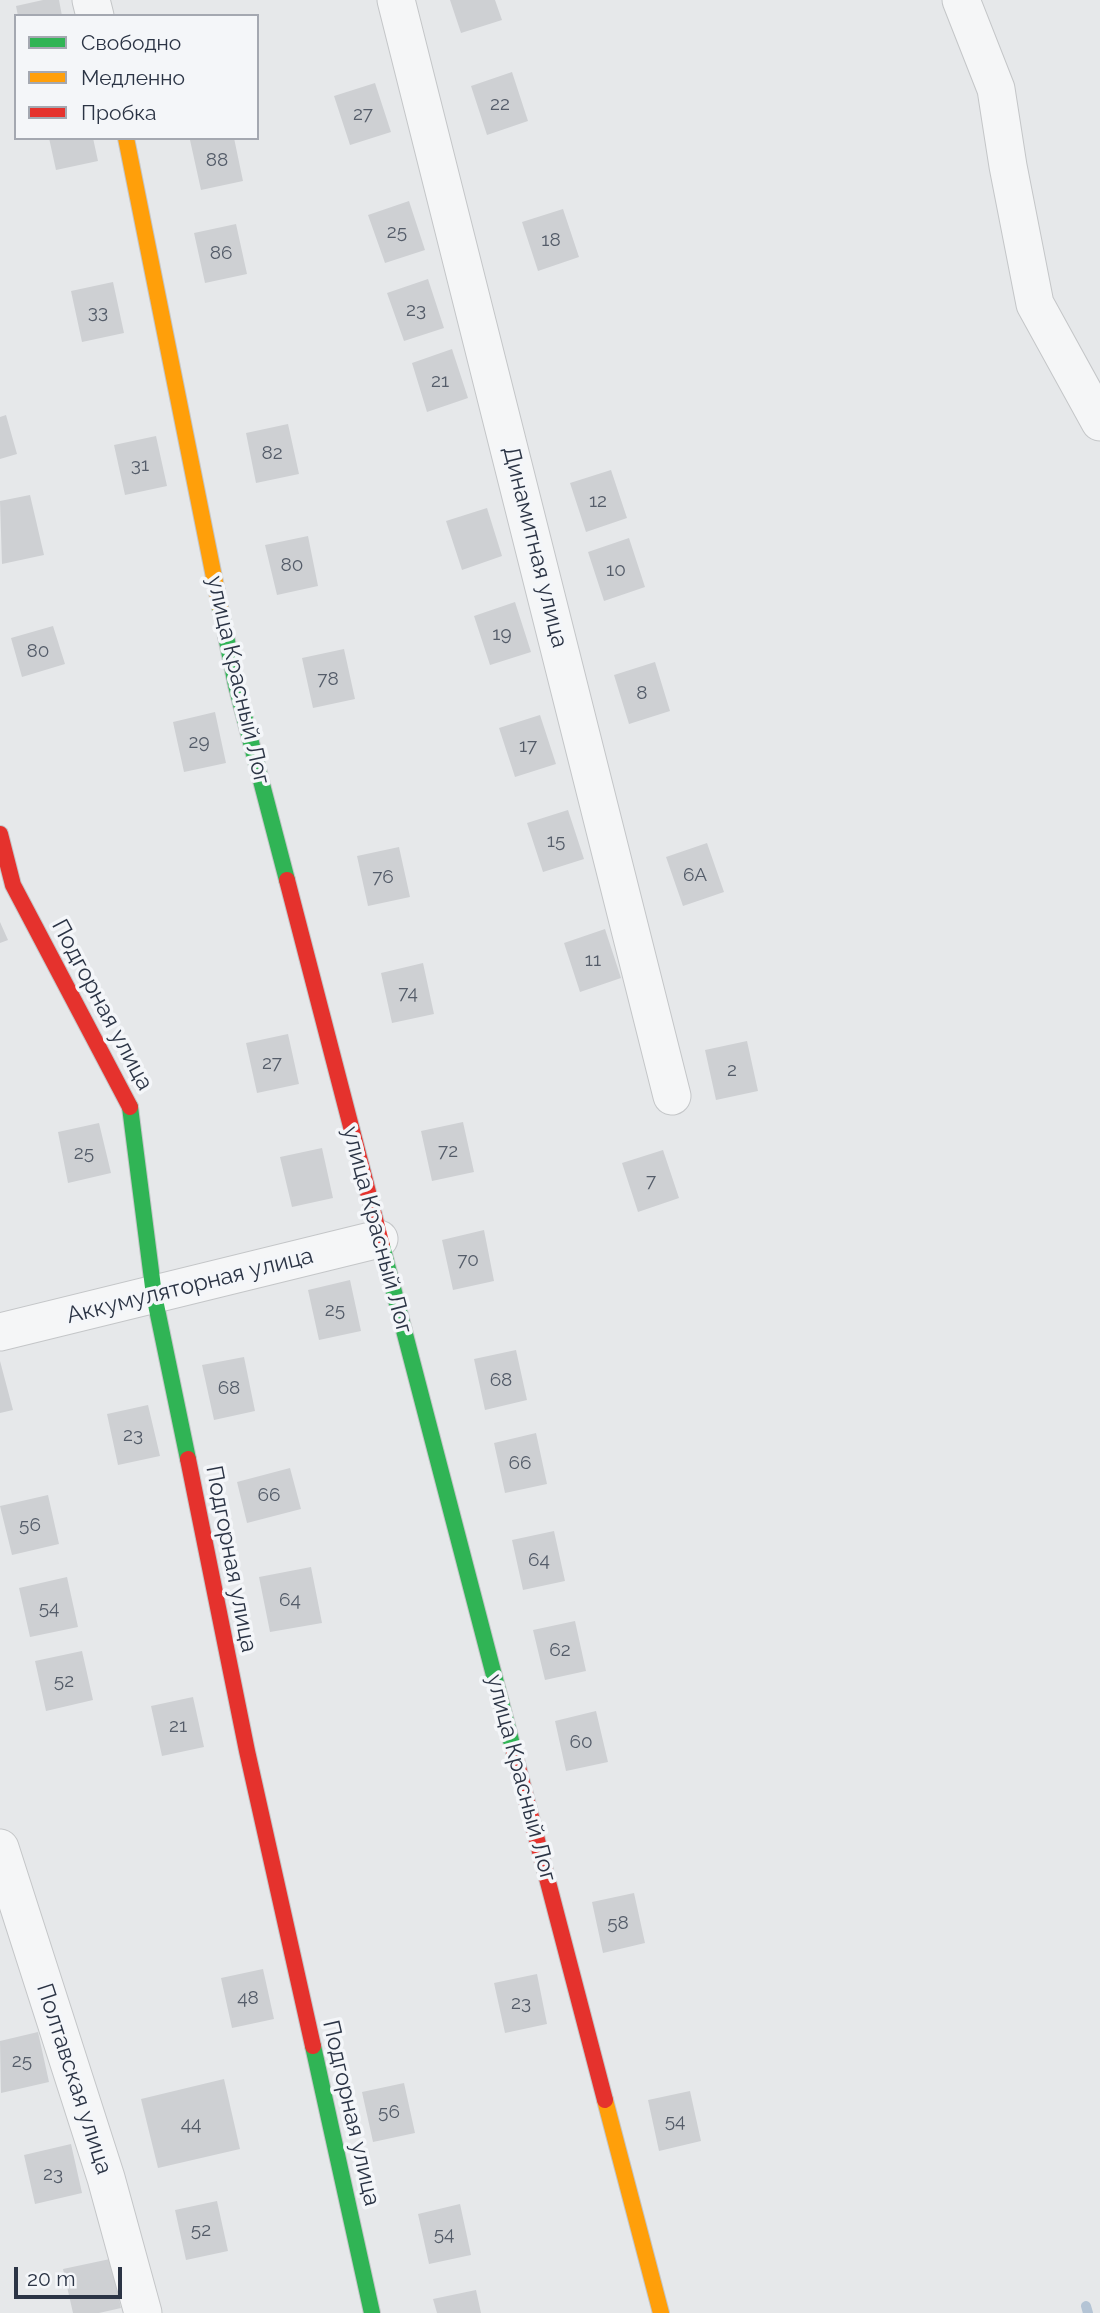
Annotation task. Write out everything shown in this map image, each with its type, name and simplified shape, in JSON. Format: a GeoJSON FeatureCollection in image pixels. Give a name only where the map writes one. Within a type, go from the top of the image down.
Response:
{"type":"FeatureCollection","features":[{"type":"Feature","properties":{"kind":"street","name":"Динамитная улица"},"geometry":{"type":"LineString","coordinates":[[396,0],[671,1096]]}},
{"type":"Feature","properties":{"kind":"street"},"geometry":{"type":"LineString","coordinates":[[961,0],[996,89],[1035,304],[1100,422]]}},
{"type":"Feature","properties":{"kind":"street","name":"улица Красный Лог"},"geometry":{"type":"LineString","coordinates":[[126,140],[236,685],[662,2313]]}},
{"type":"Feature","properties":{"kind":"street","name":"Подгорная улица"},"geometry":{"type":"LineString","coordinates":[[0,834],[13,885],[131,1108],[154,1295],[247,1751],[372,2313]]}},
{"type":"Feature","properties":{"kind":"street","name":"Аккумуляторная улица"},"geometry":{"type":"LineString","coordinates":[[0,1332],[379,1239]]}},
{"type":"Feature","properties":{"kind":"street","name":"Полтавская улица"},"geometry":{"type":"LineString","coordinates":[[0,1848],[106,2178],[143,2313]]}},
{"type":"Feature","properties":{"kind":"building"},"geometry":{"type":"Polygon","coordinates":[[[43,0],[59,0],[62,14],[18,14],[16,6],[43,0]]]}},
{"type":"Feature","properties":{"kind":"building"},"geometry":{"type":"Polygon","coordinates":[[[450,0],[495,0],[502,20],[461,33],[450,0]]]}},
{"type":"Feature","properties":{"kind":"building"},"geometry":{"type":"Polygon","coordinates":[[[512,72],[528,121],[487,135],[471,86],[512,72]]]}},
{"type":"Feature","properties":{"kind":"building"},"geometry":{"type":"Polygon","coordinates":[[[375,83],[391,132],[350,145],[334,96],[375,83]]]}},
{"type":"Feature","properties":{"kind":"building"},"geometry":{"type":"Polygon","coordinates":[[[49,140],[93,140],[98,161],[56,170],[49,140]]]}},
{"type":"Feature","properties":{"kind":"building"},"geometry":{"type":"Polygon","coordinates":[[[190,140],[234,140],[243,181],[201,190],[190,140]]]}},
{"type":"Feature","properties":{"kind":"building"},"geometry":{"type":"Polygon","coordinates":[[[409,201],[425,250],[385,263],[368,215],[409,201]]]}},
{"type":"Feature","properties":{"kind":"building"},"geometry":{"type":"Polygon","coordinates":[[[563,209],[579,257],[538,271],[522,222],[563,209]]]}},
{"type":"Feature","properties":{"kind":"building"},"geometry":{"type":"Polygon","coordinates":[[[236,224],[247,274],[205,283],[194,233],[236,224]]]}},
{"type":"Feature","properties":{"kind":"building"},"geometry":{"type":"Polygon","coordinates":[[[428,279],[444,328],[404,341],[387,293],[428,279]]]}},
{"type":"Feature","properties":{"kind":"building"},"geometry":{"type":"Polygon","coordinates":[[[113,282],[124,333],[82,342],[71,291],[113,282]]]}},
{"type":"Feature","properties":{"kind":"building"},"geometry":{"type":"Polygon","coordinates":[[[452,349],[468,398],[427,412],[412,363],[452,349]]]}},
{"type":"Feature","properties":{"kind":"building"},"geometry":{"type":"Polygon","coordinates":[[[6,415],[17,454],[0,459],[0,417],[6,415]]]}},
{"type":"Feature","properties":{"kind":"building"},"geometry":{"type":"Polygon","coordinates":[[[288,424],[299,474],[256,483],[246,433],[288,424]]]}},
{"type":"Feature","properties":{"kind":"building"},"geometry":{"type":"Polygon","coordinates":[[[156,436],[167,486],[125,495],[114,445],[156,436]]]}},
{"type":"Feature","properties":{"kind":"building"},"geometry":{"type":"Polygon","coordinates":[[[611,470],[627,518],[586,532],[570,483],[611,470]]]}},
{"type":"Feature","properties":{"kind":"building"},"geometry":{"type":"Polygon","coordinates":[[[30,495],[44,555],[2,564],[0,501],[30,495]]]}},
{"type":"Feature","properties":{"kind":"building"},"geometry":{"type":"Polygon","coordinates":[[[487,508],[502,556],[462,570],[446,521],[487,508]]]}},
{"type":"Feature","properties":{"kind":"building"},"geometry":{"type":"Polygon","coordinates":[[[308,536],[318,586],[277,595],[265,545],[308,536]]]}},
{"type":"Feature","properties":{"kind":"building"},"geometry":{"type":"Polygon","coordinates":[[[629,538],[645,587],[604,601],[588,552],[629,538]]]}},
{"type":"Feature","properties":{"kind":"building"},"geometry":{"type":"Polygon","coordinates":[[[515,602],[531,652],[490,665],[474,616],[515,602]]]}},
{"type":"Feature","properties":{"kind":"building"},"geometry":{"type":"Polygon","coordinates":[[[53,626],[65,664],[22,677],[11,638],[53,626]]]}},
{"type":"Feature","properties":{"kind":"building"},"geometry":{"type":"Polygon","coordinates":[[[344,649],[355,699],[313,708],[302,658],[344,649]]]}},
{"type":"Feature","properties":{"kind":"building"},"geometry":{"type":"Polygon","coordinates":[[[655,662],[670,711],[629,724],[614,675],[655,662]]]}},
{"type":"Feature","properties":{"kind":"building"},"geometry":{"type":"Polygon","coordinates":[[[215,712],[226,763],[184,772],[173,722],[215,712]]]}},
{"type":"Feature","properties":{"kind":"building"},"geometry":{"type":"Polygon","coordinates":[[[540,715],[556,764],[515,777],[499,728],[540,715]]]}},
{"type":"Feature","properties":{"kind":"building"},"geometry":{"type":"Polygon","coordinates":[[[568,810],[584,859],[543,872],[527,823],[568,810]]]}},
{"type":"Feature","properties":{"kind":"building"},"geometry":{"type":"Polygon","coordinates":[[[707,843],[724,892],[683,906],[666,857],[707,843]]]}},
{"type":"Feature","properties":{"kind":"building"},"geometry":{"type":"Polygon","coordinates":[[[399,847],[410,897],[368,906],[357,856],[399,847]]]}},
{"type":"Feature","properties":{"kind":"building"},"geometry":{"type":"Polygon","coordinates":[[[0,922],[8,940],[0,943],[0,922]]]}},
{"type":"Feature","properties":{"kind":"building"},"geometry":{"type":"Polygon","coordinates":[[[605,929],[621,978],[580,992],[564,943],[605,929]]]}},
{"type":"Feature","properties":{"kind":"building"},"geometry":{"type":"Polygon","coordinates":[[[423,963],[434,1014],[392,1023],[381,973],[423,963]]]}},
{"type":"Feature","properties":{"kind":"building"},"geometry":{"type":"Polygon","coordinates":[[[288,1034],[299,1084],[257,1093],[246,1043],[288,1034]]]}},
{"type":"Feature","properties":{"kind":"building"},"geometry":{"type":"Polygon","coordinates":[[[747,1041],[758,1091],[716,1100],[705,1050],[747,1041]]]}},
{"type":"Feature","properties":{"kind":"building"},"geometry":{"type":"Polygon","coordinates":[[[463,1122],[474,1172],[432,1181],[421,1131],[463,1122]]]}},
{"type":"Feature","properties":{"kind":"building"},"geometry":{"type":"Polygon","coordinates":[[[99,1123],[111,1173],[68,1183],[58,1132],[99,1123]]]}},
{"type":"Feature","properties":{"kind":"building"},"geometry":{"type":"Polygon","coordinates":[[[322,1148],[333,1198],[292,1207],[280,1157],[322,1148]]]}},
{"type":"Feature","properties":{"kind":"building"},"geometry":{"type":"Polygon","coordinates":[[[663,1150],[679,1198],[638,1212],[622,1163],[663,1150]]]}},
{"type":"Feature","properties":{"kind":"building"},"geometry":{"type":"Polygon","coordinates":[[[484,1230],[494,1281],[453,1290],[442,1240],[484,1230]]]}},
{"type":"Feature","properties":{"kind":"building"},"geometry":{"type":"Polygon","coordinates":[[[350,1280],[361,1331],[319,1340],[308,1290],[350,1280]]]}},
{"type":"Feature","properties":{"kind":"building"},"geometry":{"type":"Polygon","coordinates":[[[516,1350],[527,1400],[485,1410],[474,1359],[516,1350]]]}},
{"type":"Feature","properties":{"kind":"building"},"geometry":{"type":"Polygon","coordinates":[[[244,1357],[255,1411],[214,1420],[202,1365],[244,1357]]]}},
{"type":"Feature","properties":{"kind":"building"},"geometry":{"type":"Polygon","coordinates":[[[0,1361],[13,1410],[0,1413],[0,1361]]]}},
{"type":"Feature","properties":{"kind":"building"},"geometry":{"type":"Polygon","coordinates":[[[148,1405],[160,1456],[118,1465],[107,1414],[148,1405]]]}},
{"type":"Feature","properties":{"kind":"building"},"geometry":{"type":"Polygon","coordinates":[[[536,1433],[547,1484],[505,1493],[494,1443],[536,1433]]]}},
{"type":"Feature","properties":{"kind":"building"},"geometry":{"type":"Polygon","coordinates":[[[290,1468],[301,1509],[247,1523],[237,1482],[290,1468]]]}},
{"type":"Feature","properties":{"kind":"building"},"geometry":{"type":"Polygon","coordinates":[[[48,1495],[59,1544],[12,1555],[0,1506],[48,1495]]]}},
{"type":"Feature","properties":{"kind":"building"},"geometry":{"type":"Polygon","coordinates":[[[554,1531],[565,1581],[523,1590],[512,1540],[554,1531]]]}},
{"type":"Feature","properties":{"kind":"building"},"geometry":{"type":"Polygon","coordinates":[[[311,1567],[322,1623],[270,1632],[259,1577],[311,1567]]]}},
{"type":"Feature","properties":{"kind":"building"},"geometry":{"type":"Polygon","coordinates":[[[67,1577],[78,1627],[30,1637],[19,1588],[67,1577]]]}},
{"type":"Feature","properties":{"kind":"building"},"geometry":{"type":"Polygon","coordinates":[[[575,1621],[586,1671],[545,1680],[533,1630],[575,1621]]]}},
{"type":"Feature","properties":{"kind":"building"},"geometry":{"type":"Polygon","coordinates":[[[82,1651],[93,1700],[46,1711],[35,1661],[82,1651]]]}},
{"type":"Feature","properties":{"kind":"building"},"geometry":{"type":"Polygon","coordinates":[[[193,1697],[204,1747],[162,1756],[151,1706],[193,1697]]]}},
{"type":"Feature","properties":{"kind":"building"},"geometry":{"type":"Polygon","coordinates":[[[596,1711],[608,1762],[566,1771],[555,1721],[596,1711]]]}},
{"type":"Feature","properties":{"kind":"building"},"geometry":{"type":"Polygon","coordinates":[[[634,1893],[645,1943],[603,1953],[592,1902],[634,1893]]]}},
{"type":"Feature","properties":{"kind":"building"},"geometry":{"type":"Polygon","coordinates":[[[263,1969],[274,2019],[232,2028],[221,1978],[263,1969]]]}},
{"type":"Feature","properties":{"kind":"building"},"geometry":{"type":"Polygon","coordinates":[[[537,1974],[547,2024],[505,2033],[494,1983],[537,1974]]]}},
{"type":"Feature","properties":{"kind":"building"},"geometry":{"type":"Polygon","coordinates":[[[38,2032],[49,2082],[1,2093],[0,2041],[38,2032]]]}},
{"type":"Feature","properties":{"kind":"building"},"geometry":{"type":"Polygon","coordinates":[[[224,2079],[240,2149],[158,2168],[141,2099],[224,2079]]]}},
{"type":"Feature","properties":{"kind":"building"},"geometry":{"type":"Polygon","coordinates":[[[404,2083],[415,2133],[373,2142],[362,2092],[404,2083]]]}},
{"type":"Feature","properties":{"kind":"building"},"geometry":{"type":"Polygon","coordinates":[[[690,2091],[701,2141],[659,2151],[648,2100],[690,2091]]]}},
{"type":"Feature","properties":{"kind":"building"},"geometry":{"type":"Polygon","coordinates":[[[71,2144],[82,2193],[35,2204],[24,2155],[71,2144]]]}},
{"type":"Feature","properties":{"kind":"building"},"geometry":{"type":"Polygon","coordinates":[[[217,2201],[228,2251],[186,2260],[175,2210],[217,2201]]]}},
{"type":"Feature","properties":{"kind":"building"},"geometry":{"type":"Polygon","coordinates":[[[460,2204],[471,2255],[429,2264],[418,2214],[460,2204]]]}},
{"type":"Feature","properties":{"kind":"building"},"geometry":{"type":"Polygon","coordinates":[[[110,2259],[121,2308],[99,2313],[73,2313],[63,2269],[110,2259]]]}},
{"type":"Feature","properties":{"kind":"building"},"geometry":{"type":"Polygon","coordinates":[[[476,2290],[481,2313],[437,2313],[433,2299],[476,2290]]]}},
{"type":"Feature","properties":{"kind":"waterway"},"geometry":{"type":"LineString","coordinates":[[1086,2306],[1088,2313]]}},
{"type":"Feature","properties":{"kind":"traffic: fast"},"geometry":{"type":"LineString","coordinates":[[220,607],[236,685],[287,880]]}},
{"type":"Feature","properties":{"kind":"traffic: fast"},"geometry":{"type":"LineString","coordinates":[[130,1107],[154,1295],[188,1459]]}},
{"type":"Feature","properties":{"kind":"traffic: fast"},"geometry":{"type":"LineString","coordinates":[[382,1246],[514,1752]]}},
{"type":"Feature","properties":{"kind":"traffic: fast"},"geometry":{"type":"LineString","coordinates":[[313,2046],[372,2313]]}},
{"type":"Feature","properties":{"kind":"traffic: slow"},"geometry":{"type":"LineString","coordinates":[[126,140],[220,607]]}},
{"type":"Feature","properties":{"kind":"traffic: slow"},"geometry":{"type":"LineString","coordinates":[[605,2100],[661,2313]]}},
{"type":"Feature","properties":{"kind":"traffic: jam"},"geometry":{"type":"LineString","coordinates":[[0,834],[13,885],[130,1107]]}},
{"type":"Feature","properties":{"kind":"traffic: jam"},"geometry":{"type":"LineString","coordinates":[[287,880],[382,1246]]}},
{"type":"Feature","properties":{"kind":"traffic: jam"},"geometry":{"type":"LineString","coordinates":[[188,1459],[247,1751],[313,2046]]}},
{"type":"Feature","properties":{"kind":"traffic: jam"},"geometry":{"type":"LineString","coordinates":[[514,1752],[605,2100]]}}]}
